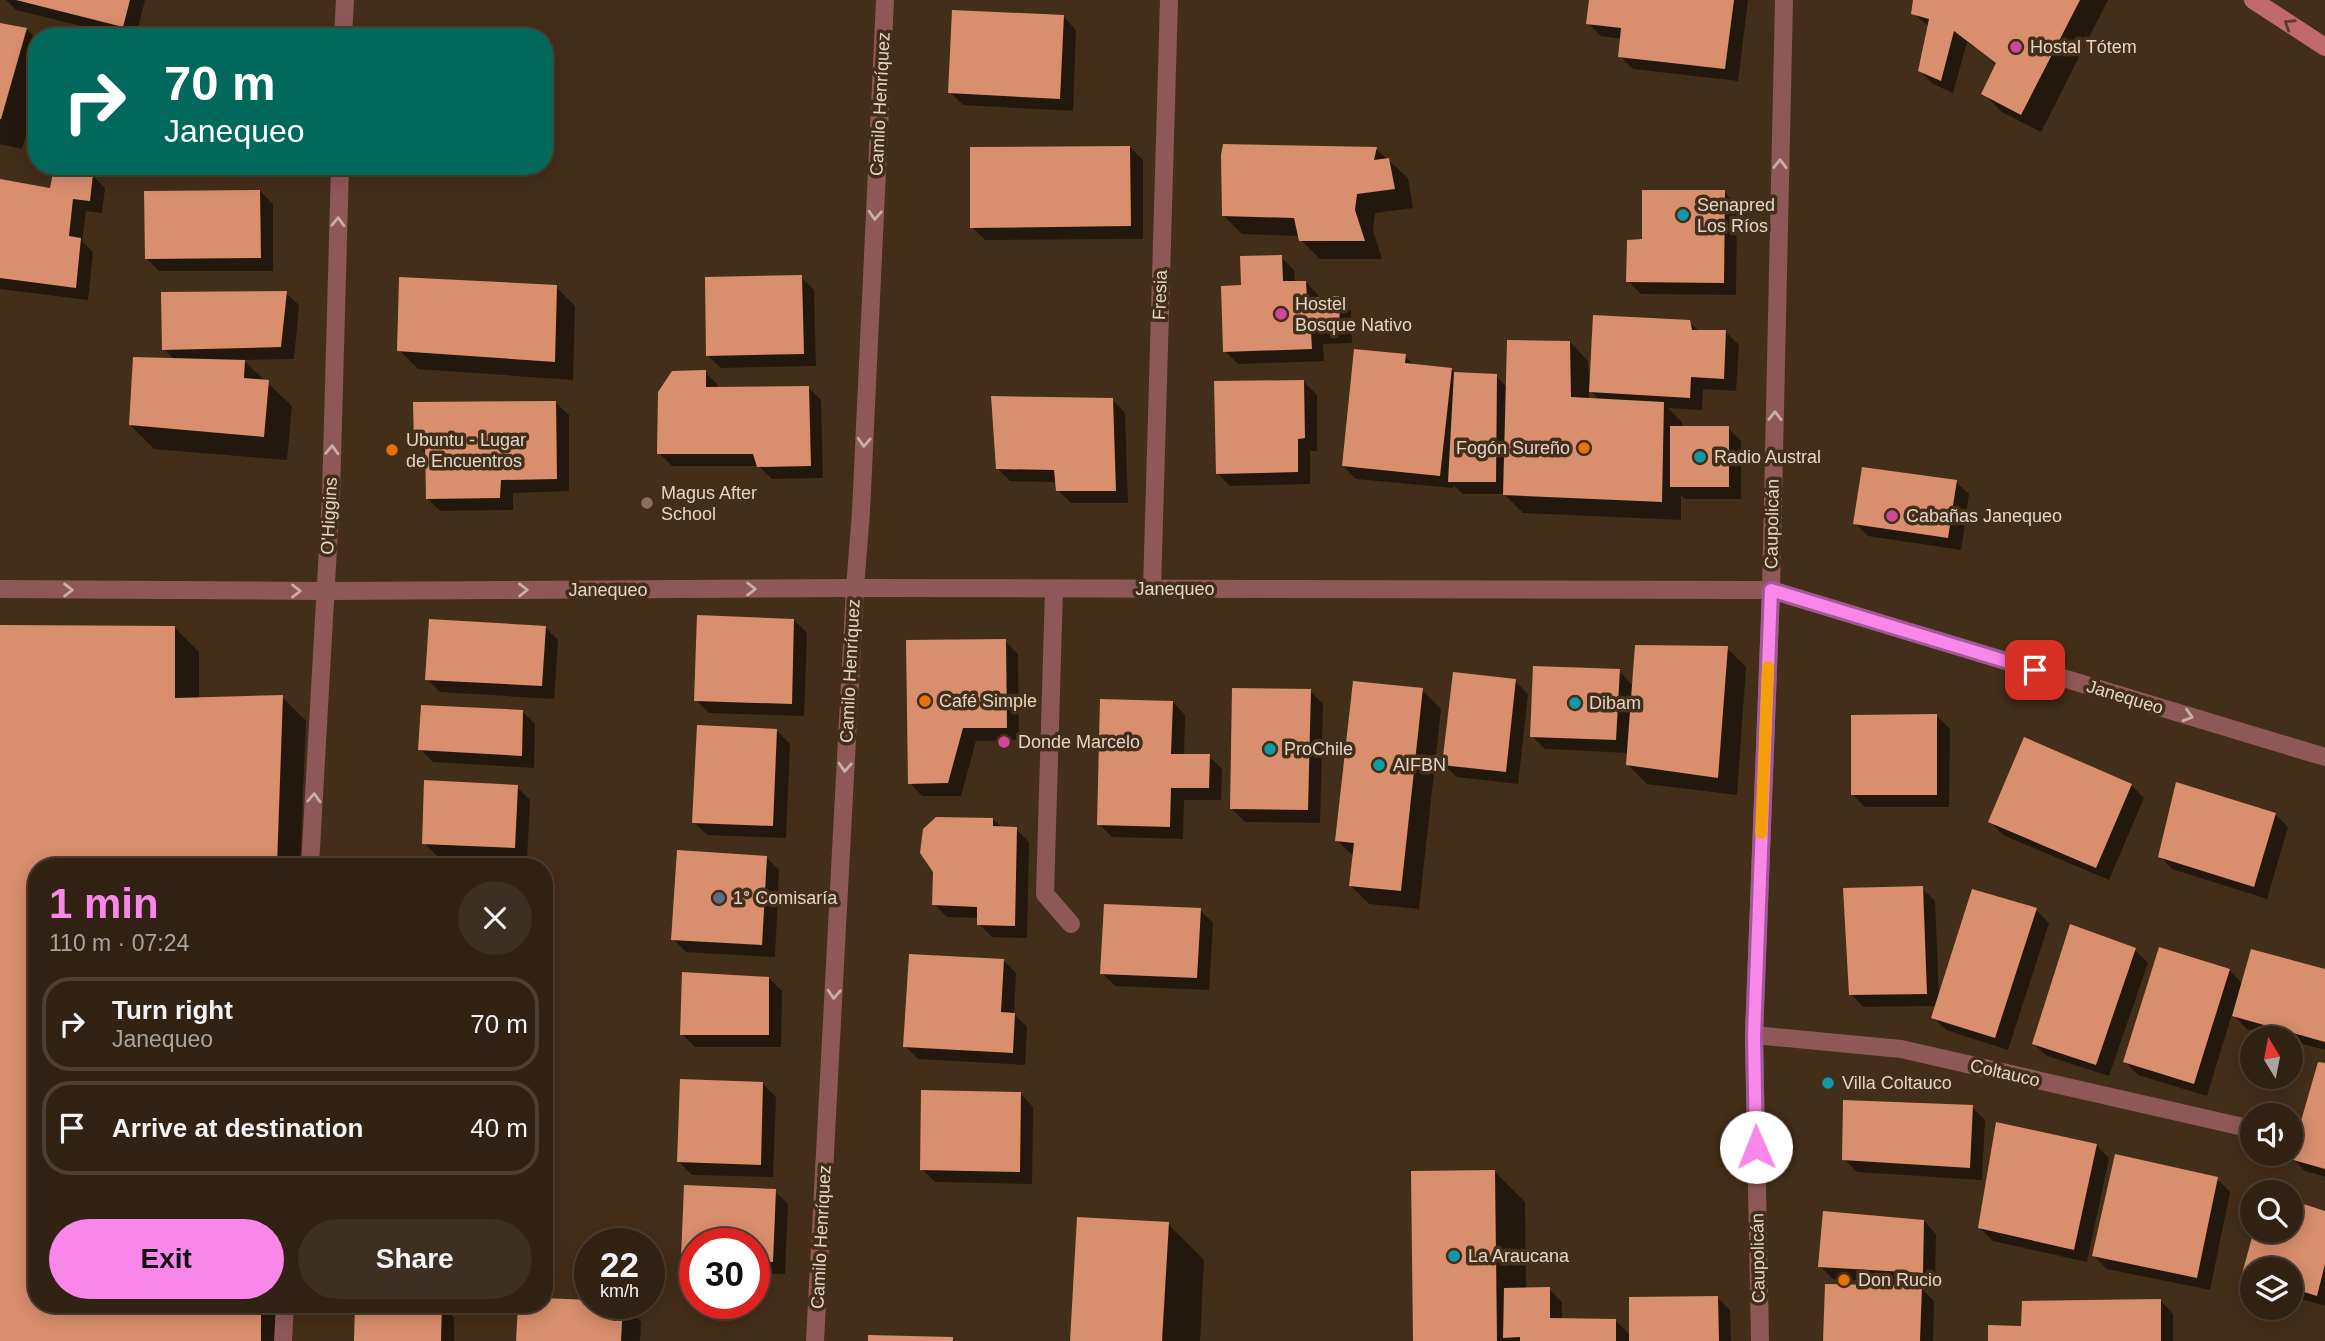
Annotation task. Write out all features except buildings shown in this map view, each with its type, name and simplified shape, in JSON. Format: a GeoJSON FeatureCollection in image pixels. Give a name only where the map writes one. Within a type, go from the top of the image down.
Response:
{"type":"FeatureCollection","features":[{"type":"Feature","properties":{"kind":"street"},"geometry":{"type":"LineString","coordinates":[[344,28],[345,0]]}},
{"type":"Feature","properties":{"kind":"street","name":"Camilo Henríquez"},"geometry":{"type":"LineString","coordinates":[[815,1341],[861,512],[885,0]]}},
{"type":"Feature","properties":{"kind":"street","name":"Fresia"},"geometry":{"type":"LineString","coordinates":[[1152,589],[1169,0]]}},
{"type":"Feature","properties":{"kind":"street","name":"Caupolicán"},"geometry":{"type":"LineString","coordinates":[[1760,1341],[1754,1035],[1771,590],[1784,0]]}},
{"type":"Feature","properties":{"kind":"street"},"geometry":{"type":"LineString","coordinates":[[2253,0],[2325,47]]}},
{"type":"Feature","properties":{"kind":"street","name":"O'Higgins"},"geometry":{"type":"LineString","coordinates":[[310,858],[331,495],[340,175]]}},
{"type":"Feature","properties":{"kind":"street"},"geometry":{"type":"LineString","coordinates":[[1054,589],[1045,894],[1071,923]]}},
{"type":"Feature","properties":{"kind":"street","name":"Janequeo"},"geometry":{"type":"LineString","coordinates":[[0,590],[1771,590],[2325,757]]}},
{"type":"Feature","properties":{"kind":"street","name":"Coltauco"},"geometry":{"type":"LineString","coordinates":[[1754,1035],[1901,1049],[2240,1126]]}},
{"type":"Feature","properties":{"kind":"street"},"geometry":{"type":"LineString","coordinates":[[283,1341],[285,1313]]}},
{"type":"Feature","properties":{"kind":"slow traffic"},"geometry":{"type":"LineString","coordinates":[[1761,833],[1768,667]]}},
{"type":"Feature","properties":{"kind":"place","name":"Hostal Tótem"},"geometry":{"type":"Point","coordinates":[2016,47]}},
{"type":"Feature","properties":{"kind":"place","name":"Senapred Los Ríos"},"geometry":{"type":"Point","coordinates":[1683,215]}},
{"type":"Feature","properties":{"kind":"place","name":"Hostel Bosque Nativo"},"geometry":{"type":"Point","coordinates":[1281,314]}},
{"type":"Feature","properties":{"kind":"place","name":"Fogón Sureño"},"geometry":{"type":"Point","coordinates":[1584,448]}},
{"type":"Feature","properties":{"kind":"place","name":"Ubuntu - Lugar de Encuentros"},"geometry":{"type":"Point","coordinates":[392,450]}},
{"type":"Feature","properties":{"kind":"place","name":"Radio Austral"},"geometry":{"type":"Point","coordinates":[1700,457]}},
{"type":"Feature","properties":{"kind":"place","name":"Magus After School"},"geometry":{"type":"Point","coordinates":[647,503]}},
{"type":"Feature","properties":{"kind":"place","name":"Cabañas Janequeo"},"geometry":{"type":"Point","coordinates":[1892,516]}},
{"type":"Feature","properties":{"kind":"place","name":"Café Simple"},"geometry":{"type":"Point","coordinates":[925,701]}},
{"type":"Feature","properties":{"kind":"place","name":"Dibam"},"geometry":{"type":"Point","coordinates":[1575,703]}},
{"type":"Feature","properties":{"kind":"place","name":"Donde Marcelo"},"geometry":{"type":"Point","coordinates":[1004,742]}},
{"type":"Feature","properties":{"kind":"place","name":"ProChile"},"geometry":{"type":"Point","coordinates":[1270,749]}},
{"type":"Feature","properties":{"kind":"place","name":"AIFBN"},"geometry":{"type":"Point","coordinates":[1379,765]}},
{"type":"Feature","properties":{"kind":"place","name":"1° Comisaría"},"geometry":{"type":"Point","coordinates":[719,898]}},
{"type":"Feature","properties":{"kind":"place","name":"Villa Coltauco"},"geometry":{"type":"Point","coordinates":[1828,1083]}},
{"type":"Feature","properties":{"kind":"place","name":"La Araucana"},"geometry":{"type":"Point","coordinates":[1454,1256]}},
{"type":"Feature","properties":{"kind":"place","name":"Don Rucio"},"geometry":{"type":"Point","coordinates":[1844,1280]}},
{"type":"Feature","properties":{"kind":"route"},"geometry":{"type":"LineString","coordinates":[[1756,1147],[1754,1035],[1771,590],[2035,670]]}}]}
